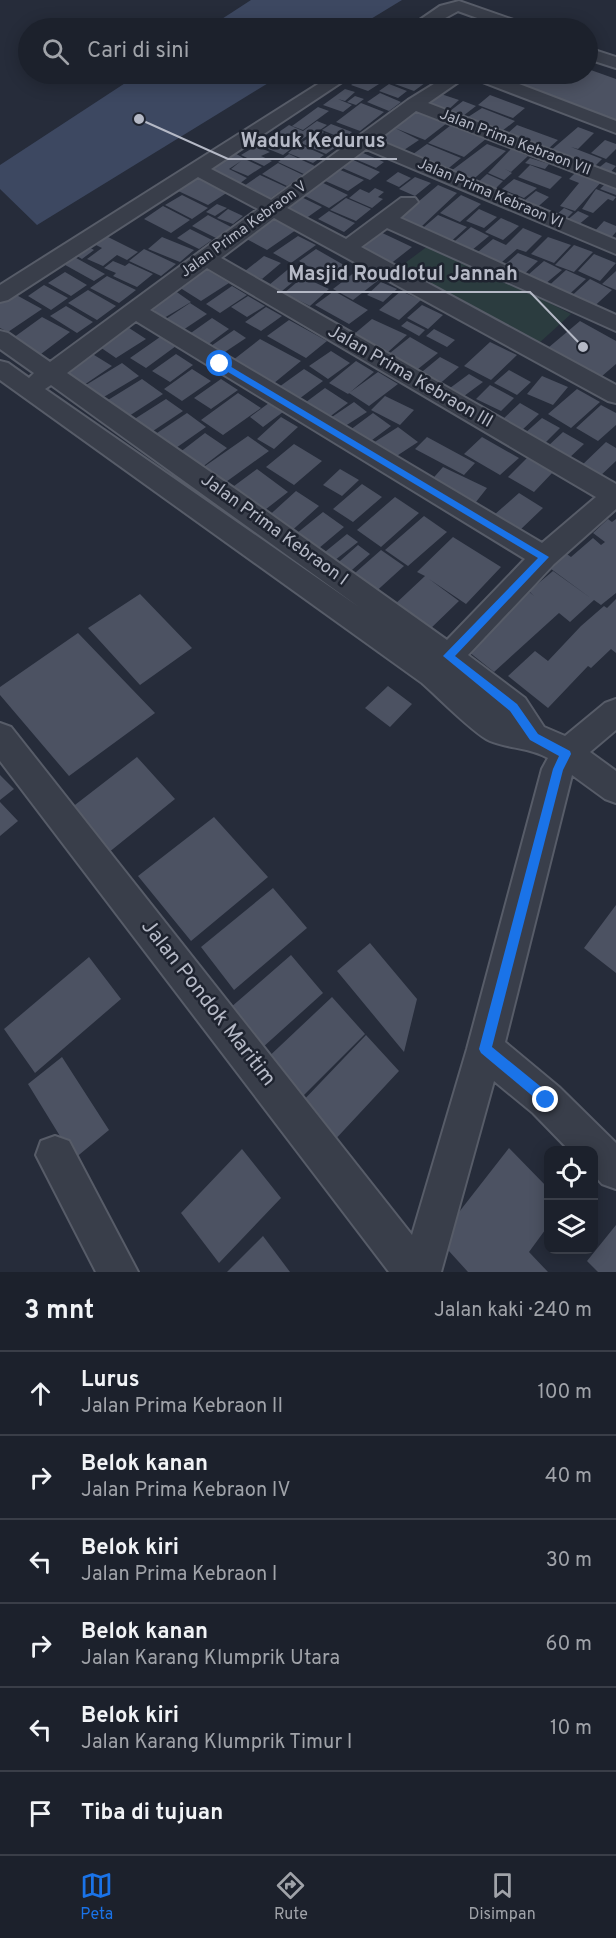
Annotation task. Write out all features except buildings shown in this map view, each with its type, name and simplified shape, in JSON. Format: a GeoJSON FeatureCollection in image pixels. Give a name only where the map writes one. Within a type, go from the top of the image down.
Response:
{"type":"FeatureCollection","features":[{"type":"Feature","properties":{"kind":"street"},"geometry":{"type":"LineString","coordinates":[[432,18],[446,9],[462,6],[493,18]]}},
{"type":"Feature","properties":{"kind":"street"},"geometry":{"type":"LineString","coordinates":[[598,57],[616,63]]}},
{"type":"Feature","properties":{"kind":"street"},"geometry":{"type":"LineString","coordinates":[[0,295],[329,84]]}},
{"type":"Feature","properties":{"kind":"street","name":"Jalan Prima Kebraon V"},"geometry":{"type":"LineString","coordinates":[[29,388],[414,104],[445,84]]}},
{"type":"Feature","properties":{"kind":"street"},"geometry":{"type":"LineString","coordinates":[[504,84],[616,127]]}},
{"type":"Feature","properties":{"kind":"street","name":"Jalan Prima Kebraon VII"},"geometry":{"type":"LineString","coordinates":[[414,104],[616,182]]}},
{"type":"Feature","properties":{"kind":"street","name":"Jalan Prima Kebraon VI"},"geometry":{"type":"LineString","coordinates":[[364,141],[616,248]]}},
{"type":"Feature","properties":{"kind":"street"},"geometry":{"type":"LineString","coordinates":[[195,168],[616,395]]}},
{"type":"Feature","properties":{"kind":"street"},"geometry":{"type":"LineString","coordinates":[[347,248],[408,202]]}},
{"type":"Feature","properties":{"kind":"street"},"geometry":{"type":"LineString","coordinates":[[387,220],[616,324]]}},
{"type":"Feature","properties":{"kind":"street","name":"Jalan Prima Kebraon III"},"geometry":{"type":"LineString","coordinates":[[206,258],[615,494]]}},
{"type":"Feature","properties":{"kind":"street"},"geometry":{"type":"LineString","coordinates":[[135,311],[544,557]]}},
{"type":"Feature","properties":{"kind":"street","name":"Jalan Prima Kebraon I"},"geometry":{"type":"LineString","coordinates":[[0,338],[51,373],[440,665],[497,730],[507,734],[534,737],[566,754],[616,789]]}},
{"type":"Feature","properties":{"kind":"street","name":"Jalan Prima Kebraon I"},"geometry":{"type":"LineString","coordinates":[[0,369],[440,665]]}},
{"type":"Feature","properties":{"kind":"street"},"geometry":{"type":"LineString","coordinates":[[440,665],[544,557],[615,494]]}},
{"type":"Feature","properties":{"kind":"street"},"geometry":{"type":"LineString","coordinates":[[421,1272],[485,1049],[558,769],[566,754],[616,712]]}},
{"type":"Feature","properties":{"kind":"street","name":"Jalan Pondok Maritim"},"geometry":{"type":"LineString","coordinates":[[0,737],[354,1191],[403,1258]]}},
{"type":"Feature","properties":{"kind":"street"},"geometry":{"type":"LineString","coordinates":[[485,1049],[546,1100],[616,1170]]}},
{"type":"Feature","properties":{"kind":"street"},"geometry":{"type":"LineString","coordinates":[[55,1155],[118,1272]]}},
{"type":"Feature","properties":{"kind":"shaded area"},"geometry":{"type":"Polygon","coordinates":[[[432,243],[571,314],[538,344],[397,269],[432,243]]]}},
{"type":"Feature","properties":{"kind":"water"},"geometry":{"type":"Polygon","coordinates":[[[251,0],[402,0],[372,18],[223,18],[251,0]]]}},
{"type":"Feature","properties":{"kind":"water"},"geometry":{"type":"Polygon","coordinates":[[[124,84],[267,84],[37,225],[0,189],[0,165],[124,84]]]}},
{"type":"Feature","properties":{"kind":"place","name":"Waduk Kedurus"},"geometry":{"type":"Point","coordinates":[139,119]}},
{"type":"Feature","properties":{"kind":"place","name":"Masjid Roudlotul Jannah"},"geometry":{"type":"Point","coordinates":[583,347]}},
{"type":"Feature","properties":{"kind":"route"},"geometry":{"type":"LineString","coordinates":[[220,364],[544,557],[448,656],[514,707],[534,737],[566,754],[558,769],[485,1049],[546,1100]]}}]}
